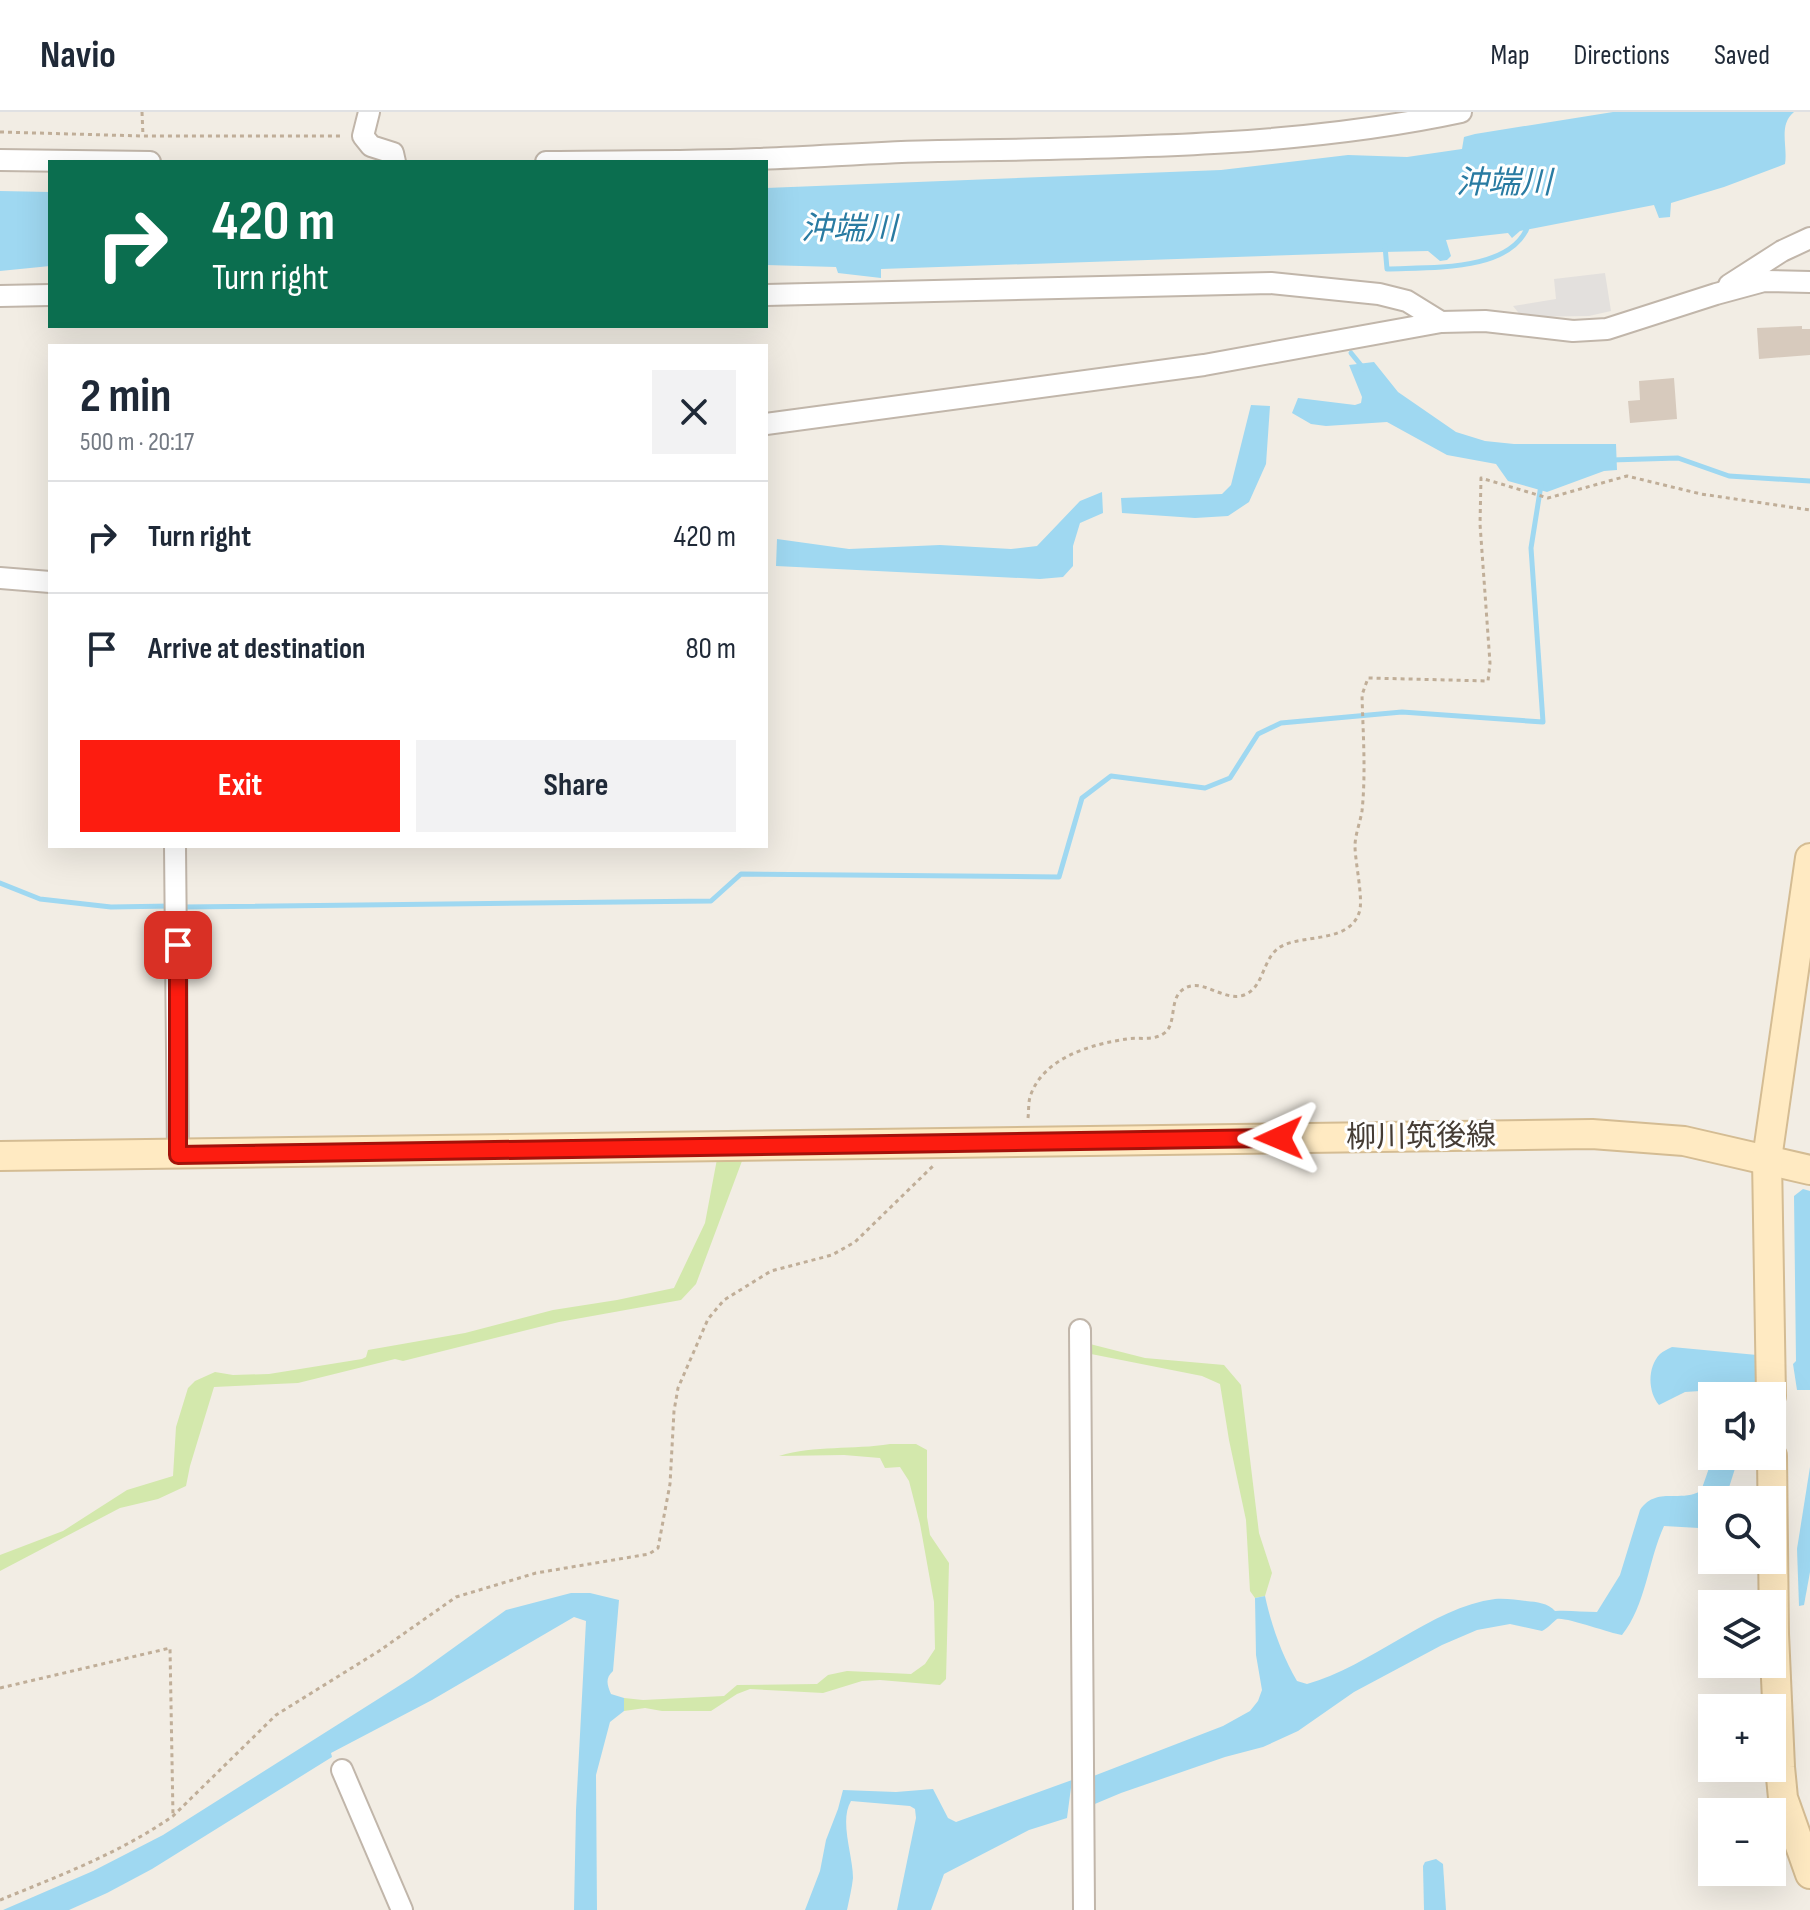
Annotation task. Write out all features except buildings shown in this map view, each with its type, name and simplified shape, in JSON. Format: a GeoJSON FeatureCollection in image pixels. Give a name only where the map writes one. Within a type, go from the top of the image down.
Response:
{"type":"FeatureCollection","features":[{"type":"Feature","properties":{"kind":"main road"},"geometry":{"type":"LineString","coordinates":[[1771,1382],[1767,1159],[1810,858]]}},
{"type":"Feature","properties":{"kind":"main road","name":"柳川筑後線"},"geometry":{"type":"LineString","coordinates":[[0,1156],[1579,1134],[1684,1141],[1810,1170]]}},
{"type":"Feature","properties":{"kind":"main road"},"geometry":{"type":"LineString","coordinates":[[1772,1470],[1774,1634],[1780,1767],[1783,1798],[1810,1874]]}},
{"type":"Feature","properties":{"kind":"street"},"geometry":{"type":"LineString","coordinates":[[369,112],[363,136],[371,146],[393,153],[395,160]]}},
{"type":"Feature","properties":{"kind":"street"},"geometry":{"type":"LineString","coordinates":[[686,160],[1094,148],[1281,137],[1407,124],[1461,112]]}},
{"type":"Feature","properties":{"kind":"street"},"geometry":{"type":"LineString","coordinates":[[0,160],[48,161]]}},
{"type":"Feature","properties":{"kind":"street"},"geometry":{"type":"LineString","coordinates":[[1716,294],[1782,251],[1810,238]]}},
{"type":"Feature","properties":{"kind":"street"},"geometry":{"type":"LineString","coordinates":[[768,424],[1204,365],[1441,322],[1485,321],[1573,331],[1607,329],[1764,281],[1810,282]]}},
{"type":"Feature","properties":{"kind":"street"},"geometry":{"type":"LineString","coordinates":[[768,295],[1271,283],[1379,294],[1407,301],[1441,322]]}},
{"type":"Feature","properties":{"kind":"street"},"geometry":{"type":"LineString","coordinates":[[0,296],[48,295]]}},
{"type":"Feature","properties":{"kind":"street"},"geometry":{"type":"LineString","coordinates":[[0,578],[48,582]]}},
{"type":"Feature","properties":{"kind":"street"},"geometry":{"type":"LineString","coordinates":[[175,848],[178,1155]]}},
{"type":"Feature","properties":{"kind":"street"},"geometry":{"type":"LineString","coordinates":[[1080,1330],[1084,1910]]}},
{"type":"Feature","properties":{"kind":"street"},"geometry":{"type":"LineString","coordinates":[[342,1770],[402,1910]]}},
{"type":"Feature","properties":{"kind":"path"},"geometry":{"type":"LineString","coordinates":[[142,112],[143,136]]}},
{"type":"Feature","properties":{"kind":"path"},"geometry":{"type":"LineString","coordinates":[[0,132],[143,136],[363,136]]}},
{"type":"Feature","properties":{"kind":"path"},"geometry":{"type":"LineString","coordinates":[[1024,1141],[1031,1095],[1053,1065],[1067,1055],[1127,1039],[1153,1038],[1165,1033],[1176,996],[1184,988],[1195,986],[1232,997],[1245,995],[1254,988],[1275,949],[1288,943],[1330,935],[1351,925],[1360,912],[1355,845],[1362,811],[1362,695],[1368,678],[1488,681],[1490,663],[1480,524],[1481,478],[1548,498],[1627,476],[1701,494],[1810,510]]}},
{"type":"Feature","properties":{"kind":"path"},"geometry":{"type":"LineString","coordinates":[[0,1900],[86,1865],[173,1816],[276,1715],[379,1651],[456,1597],[536,1573],[649,1554],[658,1548],[662,1541],[670,1484],[678,1388],[708,1319],[724,1300],[771,1271],[832,1255],[855,1242],[956,1143]]}},
{"type":"Feature","properties":{"kind":"path"},"geometry":{"type":"LineString","coordinates":[[0,1688],[170,1648],[173,1816]]}},
{"type":"Feature","properties":{"kind":"green space"},"geometry":{"type":"Polygon","coordinates":[[[717,1159],[742,1161],[696,1284],[681,1300],[559,1322],[403,1361],[395,1359],[298,1383],[214,1387],[186,1486],[158,1499],[120,1508],[0,1571],[0,1555],[63,1531],[127,1490],[173,1476],[176,1427],[188,1388],[195,1381],[215,1372],[269,1374],[362,1359],[368,1350],[465,1333],[553,1310],[674,1288],[705,1223],[717,1159]]]}},
{"type":"Feature","properties":{"kind":"green space"},"geometry":{"type":"Polygon","coordinates":[[[1086,1343],[1145,1358],[1224,1365],[1241,1385],[1259,1533],[1272,1573],[1265,1596],[1255,1598],[1250,1591],[1246,1520],[1220,1384],[1202,1376],[1086,1353],[1086,1343]]]}},
{"type":"Feature","properties":{"kind":"green space"},"geometry":{"type":"Polygon","coordinates":[[[916,1444],[927,1450],[930,1535],[949,1563],[946,1679],[940,1685],[862,1681],[823,1693],[750,1689],[711,1711],[645,1708],[624,1711],[624,1698],[724,1696],[737,1685],[817,1684],[828,1675],[847,1671],[911,1674],[925,1664],[935,1649],[934,1602],[920,1524],[909,1481],[900,1467],[885,1468],[880,1458],[779,1456],[806,1450],[916,1444]]]}},
{"type":"Feature","properties":{"kind":"shaded area"},"geometry":{"type":"Polygon","coordinates":[[[1605,273],[1611,311],[1589,316],[1522,317],[1513,306],[1556,299],[1554,279],[1605,273]]]}},
{"type":"Feature","properties":{"kind":"water","name":"沖端川"},"geometry":{"type":"Polygon","coordinates":[[[1613,112],[1794,112],[1786,123],[1785,164],[1671,203],[1670,217],[1659,218],[1654,205],[1520,231],[1512,238],[1508,233],[1446,240],[1451,256],[1447,260],[1440,261],[1428,251],[1383,252],[881,269],[881,278],[838,273],[836,267],[768,265],[768,188],[1221,170],[1348,155],[1407,157],[1462,149],[1464,137],[1613,112]]]}},
{"type":"Feature","properties":{"kind":"water"},"geometry":{"type":"Polygon","coordinates":[[[0,191],[48,192],[48,266],[0,271],[0,191]]]}},
{"type":"Feature","properties":{"kind":"water"},"geometry":{"type":"Polygon","coordinates":[[[1374,362],[1398,392],[1456,432],[1485,441],[1514,444],[1616,444],[1617,470],[1604,471],[1547,492],[1508,481],[1496,464],[1447,455],[1387,422],[1326,426],[1311,424],[1292,413],[1298,398],[1355,405],[1361,403],[1362,397],[1349,365],[1374,362]]]}},
{"type":"Feature","properties":{"kind":"water"},"geometry":{"type":"Polygon","coordinates":[[[1251,405],[1270,406],[1266,464],[1249,502],[1228,516],[1195,518],[1122,513],[1121,498],[1222,494],[1231,485],[1251,405]]]}},
{"type":"Feature","properties":{"kind":"water"},"geometry":{"type":"Polygon","coordinates":[[[1102,492],[1103,513],[1080,523],[1073,546],[1073,566],[1063,577],[1040,579],[776,566],[777,539],[849,549],[940,545],[1011,549],[1037,546],[1080,501],[1102,492]]]}},
{"type":"Feature","properties":{"kind":"water"},"geometry":{"type":"Polygon","coordinates":[[[1803,1189],[1810,1191],[1810,1390],[1797,1390],[1793,1364],[1796,1361],[1794,1196],[1803,1189]]]}},
{"type":"Feature","properties":{"kind":"water"},"geometry":{"type":"Polygon","coordinates":[[[1672,1347],[1757,1355],[1759,1382],[1698,1382],[1698,1391],[1685,1392],[1659,1405],[1650,1380],[1660,1354],[1672,1347]]]}},
{"type":"Feature","properties":{"kind":"water"},"geometry":{"type":"Polygon","coordinates":[[[1810,1467],[1810,1572],[1804,1605],[1799,1606],[1797,1549],[1810,1467]]]}},
{"type":"Feature","properties":{"kind":"water"},"geometry":{"type":"Polygon","coordinates":[[[1735,1470],[1729,1486],[1703,1486],[1708,1471],[1735,1470]]]}},
{"type":"Feature","properties":{"kind":"water"},"geometry":{"type":"Polygon","coordinates":[[[1698,1492],[1698,1528],[1664,1526],[1642,1597],[1622,1635],[1561,1619],[1542,1631],[1510,1624],[1477,1630],[1354,1692],[1298,1731],[1263,1747],[1225,1757],[1090,1806],[1091,1777],[1223,1726],[1250,1711],[1258,1701],[1262,1690],[1256,1655],[1255,1598],[1265,1596],[1287,1661],[1297,1681],[1307,1684],[1354,1665],[1424,1625],[1471,1604],[1507,1599],[1542,1603],[1555,1611],[1597,1612],[1620,1575],[1640,1510],[1653,1499],[1698,1492]]]}},
{"type":"Feature","properties":{"kind":"water"},"geometry":{"type":"Polygon","coordinates":[[[571,1593],[590,1593],[619,1600],[613,1671],[609,1676],[608,1688],[611,1694],[624,1698],[624,1711],[610,1722],[596,1775],[597,1910],[574,1910],[586,1621],[574,1617],[432,1700],[331,1753],[332,1757],[152,1869],[107,1893],[69,1910],[3,1910],[93,1871],[163,1835],[413,1677],[506,1610],[571,1593]]]}},
{"type":"Feature","properties":{"kind":"water"},"geometry":{"type":"Polygon","coordinates":[[[1072,1780],[1067,1818],[1029,1830],[944,1874],[931,1910],[897,1910],[916,1818],[915,1809],[851,1801],[846,1828],[853,1878],[847,1910],[805,1910],[820,1871],[826,1840],[843,1790],[896,1792],[933,1789],[948,1818],[956,1822],[1072,1780]]]}},
{"type":"Feature","properties":{"kind":"water"},"geometry":{"type":"Polygon","coordinates":[[[1436,1859],[1443,1864],[1446,1910],[1424,1910],[1423,1866],[1425,1862],[1436,1859]]]}},
{"type":"Feature","properties":{"kind":"waterway"},"geometry":{"type":"LineString","coordinates":[[1385,246],[1387,269],[1468,264],[1506,251],[1520,239],[1529,223]]}},
{"type":"Feature","properties":{"kind":"waterway"},"geometry":{"type":"LineString","coordinates":[[1351,353],[1364,369]]}},
{"type":"Feature","properties":{"kind":"waterway"},"geometry":{"type":"LineString","coordinates":[[1611,460],[1678,458],[1729,476],[1810,481]]}},
{"type":"Feature","properties":{"kind":"waterway"},"geometry":{"type":"LineString","coordinates":[[182,907],[711,901],[741,874],[1059,877],[1082,798],[1111,776],[1205,788],[1230,778],[1258,734],[1281,723],[1402,712],[1543,722],[1531,548],[1541,485]]}},
{"type":"Feature","properties":{"kind":"waterway"},"geometry":{"type":"LineString","coordinates":[[0,883],[40,899],[111,907],[172,906]]}},
{"type":"Feature","properties":{"kind":"route"},"geometry":{"type":"LineString","coordinates":[[178,945],[178,1155],[1279,1138]]}}]}
